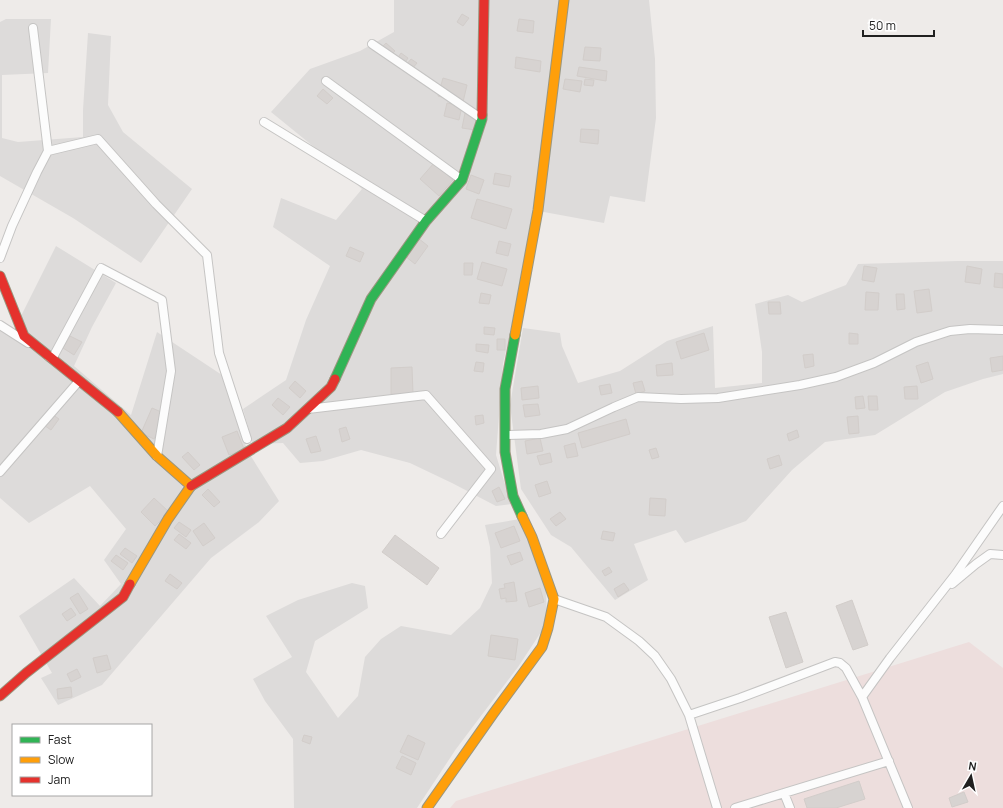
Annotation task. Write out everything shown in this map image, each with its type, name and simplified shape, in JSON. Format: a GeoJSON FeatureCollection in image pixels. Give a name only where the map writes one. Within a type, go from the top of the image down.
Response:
{"type":"FeatureCollection","features":[{"type":"Feature","properties":{"kind":"street"},"geometry":{"type":"LineString","coordinates":[[0,696],[85,626],[123,597],[168,519],[191,486],[287,428],[331,387],[371,299],[426,221],[462,180],[482,119],[484,0]]}},
{"type":"Feature","properties":{"kind":"street"},"geometry":{"type":"LineString","coordinates":[[427,808],[542,647],[548,628],[554,599],[532,537],[513,496],[504,452],[505,389],[538,210],[564,0]]}},
{"type":"Feature","properties":{"kind":"street"},"geometry":{"type":"LineString","coordinates":[[0,258],[12,226],[48,152],[33,28]]}},
{"type":"Feature","properties":{"kind":"street"},"geometry":{"type":"LineString","coordinates":[[372,44],[482,119]]}},
{"type":"Feature","properties":{"kind":"street"},"geometry":{"type":"LineString","coordinates":[[326,81],[462,180]]}},
{"type":"Feature","properties":{"kind":"street"},"geometry":{"type":"LineString","coordinates":[[264,122],[426,221]]}},
{"type":"Feature","properties":{"kind":"street"},"geometry":{"type":"LineString","coordinates":[[48,152],[98,139],[156,204],[208,255],[219,353],[247,439]]}},
{"type":"Feature","properties":{"kind":"street"},"geometry":{"type":"LineString","coordinates":[[52,359],[101,268],[162,300],[171,372],[157,456]]}},
{"type":"Feature","properties":{"kind":"street"},"geometry":{"type":"LineString","coordinates":[[0,276],[24,336],[121,414],[157,456],[191,486]]}},
{"type":"Feature","properties":{"kind":"street"},"geometry":{"type":"LineString","coordinates":[[0,325],[52,359]]}},
{"type":"Feature","properties":{"kind":"street"},"geometry":{"type":"LineString","coordinates":[[505,435],[541,434],[567,429],[638,397],[680,399],[718,398],[800,385],[836,377],[874,362],[916,342],[950,331],[970,329],[1003,330]]}},
{"type":"Feature","properties":{"kind":"street"},"geometry":{"type":"LineString","coordinates":[[0,472],[80,381]]}},
{"type":"Feature","properties":{"kind":"street"},"geometry":{"type":"LineString","coordinates":[[307,409],[426,396],[490,469],[441,534]]}},
{"type":"Feature","properties":{"kind":"street"},"geometry":{"type":"LineString","coordinates":[[862,697],[890,658],[955,576],[1003,506]]}},
{"type":"Feature","properties":{"kind":"street"},"geometry":{"type":"LineString","coordinates":[[941,594],[990,554],[1003,555]]}},
{"type":"Feature","properties":{"kind":"street"},"geometry":{"type":"LineString","coordinates":[[554,599],[606,618],[639,641],[655,656],[671,679],[689,715],[717,808]]}},
{"type":"Feature","properties":{"kind":"street"},"geometry":{"type":"LineString","coordinates":[[689,715],[740,698],[835,662],[840,663],[846,668],[862,697],[908,808]]}},
{"type":"Feature","properties":{"kind":"street"},"geometry":{"type":"LineString","coordinates":[[735,808],[889,761]]}},
{"type":"Feature","properties":{"kind":"street"},"geometry":{"type":"LineString","coordinates":[[784,793],[790,808]]}},
{"type":"Feature","properties":{"kind":"shaded area"},"geometry":{"type":"Polygon","coordinates":[[[394,0],[649,0],[655,59],[656,118],[645,202],[610,196],[604,223],[533,210],[510,334],[503,363],[496,455],[511,504],[496,506],[410,463],[361,450],[323,461],[300,463],[283,443],[253,444],[243,409],[286,380],[306,320],[330,266],[273,227],[281,198],[336,220],[362,189],[319,151],[271,112],[310,69],[360,51],[394,32],[394,0]]]}},
{"type":"Feature","properties":{"kind":"shaded area"},"geometry":{"type":"Polygon","coordinates":[[[6,19],[51,19],[48,73],[2,75],[2,138],[18,142],[83,137],[83,110],[88,33],[111,36],[108,105],[123,132],[192,189],[141,263],[73,218],[0,176],[0,22],[6,19]]]}},
{"type":"Feature","properties":{"kind":"shaded area"},"geometry":{"type":"Polygon","coordinates":[[[56,246],[116,283],[92,327],[74,366],[131,415],[157,332],[225,377],[247,450],[279,501],[259,522],[211,558],[102,685],[58,705],[41,678],[52,673],[19,616],[74,578],[100,606],[121,584],[104,560],[126,529],[90,486],[29,523],[0,498],[0,330],[11,336],[56,246]]]}},
{"type":"Feature","properties":{"kind":"shaded area"},"geometry":{"type":"Polygon","coordinates":[[[1003,261],[1003,374],[945,392],[875,435],[825,442],[792,470],[746,521],[685,543],[676,530],[634,544],[648,580],[615,600],[571,547],[551,535],[521,489],[510,405],[523,328],[560,333],[562,346],[578,383],[620,371],[667,341],[713,326],[715,388],[762,383],[762,352],[755,304],[788,295],[802,302],[846,285],[858,264],[1003,261]]]}},
{"type":"Feature","properties":{"kind":"shaded area"},"geometry":{"type":"Polygon","coordinates":[[[520,519],[546,589],[547,623],[518,667],[456,749],[417,808],[294,808],[293,739],[265,701],[253,679],[292,657],[266,616],[298,600],[352,583],[365,586],[368,608],[315,641],[306,672],[338,718],[358,696],[365,657],[381,639],[401,626],[451,635],[480,608],[492,583],[490,547],[485,525],[520,519]]]}},
{"type":"Feature","properties":{"kind":"shaded area"},"geometry":{"type":"Polygon","coordinates":[[[969,642],[1003,668],[1003,808],[450,808],[456,801],[969,642]]]}},
{"type":"Feature","properties":{"kind":"building"},"geometry":{"type":"Polygon","coordinates":[[[462,14],[469,18],[463,26],[457,22],[462,14]]]}},
{"type":"Feature","properties":{"kind":"building"},"geometry":{"type":"Polygon","coordinates":[[[519,19],[534,21],[533,33],[517,31],[519,19]]]}},
{"type":"Feature","properties":{"kind":"building"},"geometry":{"type":"Polygon","coordinates":[[[386,43],[395,51],[391,55],[382,47],[386,43]]]}},
{"type":"Feature","properties":{"kind":"building"},"geometry":{"type":"Polygon","coordinates":[[[585,47],[601,48],[600,61],[583,60],[585,47]]]}},
{"type":"Feature","properties":{"kind":"building"},"geometry":{"type":"Polygon","coordinates":[[[401,53],[408,58],[404,64],[397,59],[401,53]]]}},
{"type":"Feature","properties":{"kind":"building"},"geometry":{"type":"Polygon","coordinates":[[[516,57],[541,61],[540,72],[515,68],[516,57]]]}},
{"type":"Feature","properties":{"kind":"building"},"geometry":{"type":"Polygon","coordinates":[[[411,59],[417,63],[412,69],[406,65],[411,59]]]}},
{"type":"Feature","properties":{"kind":"building"},"geometry":{"type":"Polygon","coordinates":[[[579,67],[607,71],[606,81],[577,76],[579,67]]]}},
{"type":"Feature","properties":{"kind":"building"},"geometry":{"type":"Polygon","coordinates":[[[443,78],[467,85],[463,102],[438,96],[443,78]]]}},
{"type":"Feature","properties":{"kind":"building"},"geometry":{"type":"Polygon","coordinates":[[[565,79],[582,81],[580,92],[563,89],[565,79]]]}},
{"type":"Feature","properties":{"kind":"building"},"geometry":{"type":"Polygon","coordinates":[[[585,79],[594,80],[593,86],[584,85],[585,79]]]}},
{"type":"Feature","properties":{"kind":"building"},"geometry":{"type":"Polygon","coordinates":[[[323,89],[333,98],[327,104],[317,96],[323,89]]]}},
{"type":"Feature","properties":{"kind":"building"},"geometry":{"type":"Polygon","coordinates":[[[447,103],[462,106],[459,120],[444,116],[447,103]]]}},
{"type":"Feature","properties":{"kind":"building"},"geometry":{"type":"Polygon","coordinates":[[[465,113],[477,116],[475,130],[462,128],[465,113]]]}},
{"type":"Feature","properties":{"kind":"building"},"geometry":{"type":"Polygon","coordinates":[[[581,129],[599,130],[598,144],[580,142],[581,129]]]}},
{"type":"Feature","properties":{"kind":"building"},"geometry":{"type":"Polygon","coordinates":[[[434,163],[453,180],[439,196],[420,179],[434,163]]]}},
{"type":"Feature","properties":{"kind":"building"},"geometry":{"type":"Polygon","coordinates":[[[495,173],[511,176],[509,187],[493,184],[495,173]]]}},
{"type":"Feature","properties":{"kind":"building"},"geometry":{"type":"Polygon","coordinates":[[[471,175],[484,180],[479,194],[466,189],[471,175]]]}},
{"type":"Feature","properties":{"kind":"building"},"geometry":{"type":"Polygon","coordinates":[[[477,199],[512,209],[506,229],[471,218],[477,199]]]}},
{"type":"Feature","properties":{"kind":"building"},"geometry":{"type":"Polygon","coordinates":[[[418,238],[428,246],[415,264],[405,256],[418,238]]]}},
{"type":"Feature","properties":{"kind":"building"},"geometry":{"type":"Polygon","coordinates":[[[499,241],[511,244],[508,256],[496,253],[499,241]]]}},
{"type":"Feature","properties":{"kind":"building"},"geometry":{"type":"Polygon","coordinates":[[[350,247],[364,253],[360,262],[346,256],[350,247]]]}},
{"type":"Feature","properties":{"kind":"building"},"geometry":{"type":"Polygon","coordinates":[[[482,262],[507,269],[502,286],[477,279],[482,262]]]}},
{"type":"Feature","properties":{"kind":"building"},"geometry":{"type":"Polygon","coordinates":[[[464,263],[473,263],[472,275],[464,275],[464,263]]]}},
{"type":"Feature","properties":{"kind":"building"},"geometry":{"type":"Polygon","coordinates":[[[864,266],[877,268],[874,282],[862,280],[864,266]]]}},
{"type":"Feature","properties":{"kind":"building"},"geometry":{"type":"Polygon","coordinates":[[[967,266],[982,269],[980,284],[965,282],[967,266]]]}},
{"type":"Feature","properties":{"kind":"building"},"geometry":{"type":"Polygon","coordinates":[[[995,273],[1003,274],[1003,288],[994,287],[995,273]]]}},
{"type":"Feature","properties":{"kind":"building"},"geometry":{"type":"Polygon","coordinates":[[[929,289],[932,311],[917,313],[914,291],[929,289]]]}},
{"type":"Feature","properties":{"kind":"building"},"geometry":{"type":"Polygon","coordinates":[[[866,292],[879,293],[878,310],[865,310],[866,292]]]}},
{"type":"Feature","properties":{"kind":"building"},"geometry":{"type":"Polygon","coordinates":[[[481,293],[491,295],[489,304],[479,303],[481,293]]]}},
{"type":"Feature","properties":{"kind":"building"},"geometry":{"type":"Polygon","coordinates":[[[896,294],[904,294],[905,309],[897,310],[896,294]]]}},
{"type":"Feature","properties":{"kind":"building"},"geometry":{"type":"Polygon","coordinates":[[[768,302],[780,302],[781,314],[769,314],[768,302]]]}},
{"type":"Feature","properties":{"kind":"building"},"geometry":{"type":"Polygon","coordinates":[[[484,327],[495,328],[494,335],[484,334],[484,327]]]}},
{"type":"Feature","properties":{"kind":"building"},"geometry":{"type":"Polygon","coordinates":[[[704,333],[709,350],[681,359],[676,342],[704,333]]]}},
{"type":"Feature","properties":{"kind":"building"},"geometry":{"type":"Polygon","coordinates":[[[849,333],[858,334],[858,344],[849,344],[849,333]]]}},
{"type":"Feature","properties":{"kind":"building"},"geometry":{"type":"Polygon","coordinates":[[[70,336],[82,342],[74,355],[63,348],[70,336]]]}},
{"type":"Feature","properties":{"kind":"building"},"geometry":{"type":"Polygon","coordinates":[[[497,339],[505,339],[505,350],[497,350],[497,339]]]}},
{"type":"Feature","properties":{"kind":"building"},"geometry":{"type":"Polygon","coordinates":[[[476,344],[489,345],[488,353],[476,351],[476,344]]]}},
{"type":"Feature","properties":{"kind":"building"},"geometry":{"type":"Polygon","coordinates":[[[813,354],[814,366],[805,368],[803,355],[813,354]]]}},
{"type":"Feature","properties":{"kind":"building"},"geometry":{"type":"Polygon","coordinates":[[[1003,356],[1003,370],[992,372],[990,358],[1003,356]]]}},
{"type":"Feature","properties":{"kind":"building"},"geometry":{"type":"Polygon","coordinates":[[[476,362],[484,363],[483,372],[474,371],[476,362]]]}},
{"type":"Feature","properties":{"kind":"building"},"geometry":{"type":"Polygon","coordinates":[[[928,362],[933,379],[921,383],[916,366],[928,362]]]}},
{"type":"Feature","properties":{"kind":"building"},"geometry":{"type":"Polygon","coordinates":[[[672,363],[673,375],[657,376],[656,365],[672,363]]]}},
{"type":"Feature","properties":{"kind":"building"},"geometry":{"type":"Polygon","coordinates":[[[412,367],[413,394],[391,394],[391,368],[412,367]]]}},
{"type":"Feature","properties":{"kind":"building"},"geometry":{"type":"Polygon","coordinates":[[[295,381],[306,391],[300,398],[289,388],[295,381]]]}},
{"type":"Feature","properties":{"kind":"building"},"geometry":{"type":"Polygon","coordinates":[[[642,381],[645,391],[636,394],[633,383],[642,381]]]}},
{"type":"Feature","properties":{"kind":"building"},"geometry":{"type":"Polygon","coordinates":[[[610,384],[612,393],[601,395],[599,386],[610,384]]]}},
{"type":"Feature","properties":{"kind":"building"},"geometry":{"type":"Polygon","coordinates":[[[538,386],[539,398],[522,400],[521,388],[538,386]]]}},
{"type":"Feature","properties":{"kind":"building"},"geometry":{"type":"Polygon","coordinates":[[[917,386],[918,399],[905,399],[904,387],[917,386]]]}},
{"type":"Feature","properties":{"kind":"building"},"geometry":{"type":"Polygon","coordinates":[[[863,396],[865,408],[856,409],[855,397],[863,396]]]}},
{"type":"Feature","properties":{"kind":"building"},"geometry":{"type":"Polygon","coordinates":[[[868,396],[877,396],[878,410],[869,410],[868,396]]]}},
{"type":"Feature","properties":{"kind":"building"},"geometry":{"type":"Polygon","coordinates":[[[278,398],[290,407],[283,415],[272,405],[278,398]]]}},
{"type":"Feature","properties":{"kind":"building"},"geometry":{"type":"Polygon","coordinates":[[[538,404],[540,415],[525,417],[523,405],[538,404]]]}},
{"type":"Feature","properties":{"kind":"building"},"geometry":{"type":"Polygon","coordinates":[[[152,408],[166,414],[154,439],[141,433],[152,408]]]}},
{"type":"Feature","properties":{"kind":"building"},"geometry":{"type":"Polygon","coordinates":[[[49,412],[59,419],[51,430],[41,423],[49,412]]]}},
{"type":"Feature","properties":{"kind":"building"},"geometry":{"type":"Polygon","coordinates":[[[483,415],[484,423],[476,425],[475,416],[483,415]]]}},
{"type":"Feature","properties":{"kind":"building"},"geometry":{"type":"Polygon","coordinates":[[[858,416],[859,433],[849,434],[847,417],[858,416]]]}},
{"type":"Feature","properties":{"kind":"building"},"geometry":{"type":"Polygon","coordinates":[[[626,419],[630,434],[582,448],[578,433],[626,419]]]}},
{"type":"Feature","properties":{"kind":"building"},"geometry":{"type":"Polygon","coordinates":[[[346,427],[350,439],[342,442],[339,429],[346,427]]]}},
{"type":"Feature","properties":{"kind":"building"},"geometry":{"type":"Polygon","coordinates":[[[797,430],[799,437],[789,441],[787,434],[797,430]]]}},
{"type":"Feature","properties":{"kind":"building"},"geometry":{"type":"Polygon","coordinates":[[[237,431],[244,449],[229,455],[222,437],[237,431]]]}},
{"type":"Feature","properties":{"kind":"building"},"geometry":{"type":"Polygon","coordinates":[[[316,436],[321,451],[311,453],[306,439],[316,436]]]}},
{"type":"Feature","properties":{"kind":"building"},"geometry":{"type":"Polygon","coordinates":[[[540,438],[543,451],[527,454],[525,441],[540,438]]]}},
{"type":"Feature","properties":{"kind":"building"},"geometry":{"type":"Polygon","coordinates":[[[575,443],[578,456],[567,458],[564,446],[575,443]]]}},
{"type":"Feature","properties":{"kind":"building"},"geometry":{"type":"Polygon","coordinates":[[[656,448],[659,457],[652,459],[649,450],[656,448]]]}},
{"type":"Feature","properties":{"kind":"building"},"geometry":{"type":"Polygon","coordinates":[[[188,452],[200,465],[194,470],[182,457],[188,452]]]}},
{"type":"Feature","properties":{"kind":"building"},"geometry":{"type":"Polygon","coordinates":[[[550,453],[552,462],[540,465],[537,456],[550,453]]]}},
{"type":"Feature","properties":{"kind":"building"},"geometry":{"type":"Polygon","coordinates":[[[779,455],[782,465],[770,469],[767,459],[779,455]]]}},
{"type":"Feature","properties":{"kind":"building"},"geometry":{"type":"Polygon","coordinates":[[[547,481],[551,493],[539,497],[535,485],[547,481]]]}},
{"type":"Feature","properties":{"kind":"building"},"geometry":{"type":"Polygon","coordinates":[[[499,487],[505,499],[497,502],[492,491],[499,487]]]}},
{"type":"Feature","properties":{"kind":"building"},"geometry":{"type":"Polygon","coordinates":[[[208,489],[220,502],[214,507],[202,495],[208,489]]]}},
{"type":"Feature","properties":{"kind":"building"},"geometry":{"type":"Polygon","coordinates":[[[154,498],[169,512],[155,526],[141,512],[154,498]]]}},
{"type":"Feature","properties":{"kind":"building"},"geometry":{"type":"Polygon","coordinates":[[[650,498],[666,499],[665,516],[649,515],[650,498]]]}},
{"type":"Feature","properties":{"kind":"building"},"geometry":{"type":"Polygon","coordinates":[[[560,512],[566,519],[556,526],[550,519],[560,512]]]}},
{"type":"Feature","properties":{"kind":"building"},"geometry":{"type":"Polygon","coordinates":[[[179,522],[191,530],[186,537],[174,528],[179,522]]]}},
{"type":"Feature","properties":{"kind":"building"},"geometry":{"type":"Polygon","coordinates":[[[204,523],[215,538],[203,546],[193,531],[204,523]]]}},
{"type":"Feature","properties":{"kind":"building"},"geometry":{"type":"Polygon","coordinates":[[[514,526],[520,541],[501,548],[495,533],[514,526]]]}},
{"type":"Feature","properties":{"kind":"building"},"geometry":{"type":"Polygon","coordinates":[[[603,531],[615,533],[613,541],[601,539],[603,531]]]}},
{"type":"Feature","properties":{"kind":"building"},"geometry":{"type":"Polygon","coordinates":[[[179,534],[191,543],[186,549],[174,540],[179,534]]]}},
{"type":"Feature","properties":{"kind":"building"},"geometry":{"type":"Polygon","coordinates":[[[395,535],[439,568],[427,585],[382,552],[395,535]]]}},
{"type":"Feature","properties":{"kind":"building"},"geometry":{"type":"Polygon","coordinates":[[[125,548],[137,556],[132,563],[120,554],[125,548]]]}},
{"type":"Feature","properties":{"kind":"building"},"geometry":{"type":"Polygon","coordinates":[[[520,552],[523,560],[511,565],[507,556],[520,552]]]}},
{"type":"Feature","properties":{"kind":"building"},"geometry":{"type":"Polygon","coordinates":[[[116,555],[128,563],[123,570],[111,561],[116,555]]]}},
{"type":"Feature","properties":{"kind":"building"},"geometry":{"type":"Polygon","coordinates":[[[609,567],[612,572],[605,576],[602,571],[609,567]]]}},
{"type":"Feature","properties":{"kind":"building"},"geometry":{"type":"Polygon","coordinates":[[[170,574],[182,583],[177,589],[165,581],[170,574]]]}},
{"type":"Feature","properties":{"kind":"building"},"geometry":{"type":"Polygon","coordinates":[[[514,582],[517,601],[506,602],[506,598],[501,599],[499,589],[505,588],[504,584],[514,582]]]}},
{"type":"Feature","properties":{"kind":"building"},"geometry":{"type":"Polygon","coordinates":[[[624,583],[629,590],[618,597],[614,589],[624,583]]]}},
{"type":"Feature","properties":{"kind":"building"},"geometry":{"type":"Polygon","coordinates":[[[540,588],[544,602],[529,607],[525,593],[540,588]]]}},
{"type":"Feature","properties":{"kind":"building"},"geometry":{"type":"Polygon","coordinates":[[[78,593],[88,609],[80,614],[70,598],[78,593]]]}},
{"type":"Feature","properties":{"kind":"building"},"geometry":{"type":"Polygon","coordinates":[[[852,600],[868,645],[853,650],[836,606],[852,600]]]}},
{"type":"Feature","properties":{"kind":"building"},"geometry":{"type":"Polygon","coordinates":[[[71,608],[76,615],[67,621],[62,614],[71,608]]]}},
{"type":"Feature","properties":{"kind":"building"},"geometry":{"type":"Polygon","coordinates":[[[786,612],[803,662],[786,668],[769,617],[786,612]]]}},
{"type":"Feature","properties":{"kind":"building"},"geometry":{"type":"Polygon","coordinates":[[[491,635],[518,639],[515,660],[488,656],[491,635]]]}},
{"type":"Feature","properties":{"kind":"building"},"geometry":{"type":"Polygon","coordinates":[[[107,655],[111,669],[97,673],[93,658],[107,655]]]}},
{"type":"Feature","properties":{"kind":"building"},"geometry":{"type":"Polygon","coordinates":[[[77,669],[81,677],[71,682],[67,674],[77,669]]]}},
{"type":"Feature","properties":{"kind":"building"},"geometry":{"type":"Polygon","coordinates":[[[71,687],[72,697],[58,699],[57,689],[71,687]]]}},
{"type":"Feature","properties":{"kind":"building"},"geometry":{"type":"Polygon","coordinates":[[[304,735],[312,737],[310,744],[302,741],[304,735]]]}},
{"type":"Feature","properties":{"kind":"building"},"geometry":{"type":"Polygon","coordinates":[[[408,735],[425,743],[418,760],[400,752],[408,735]]]}},
{"type":"Feature","properties":{"kind":"building"},"geometry":{"type":"Polygon","coordinates":[[[402,756],[416,763],[411,775],[396,768],[402,756]]]}},
{"type":"Feature","properties":{"kind":"building"},"geometry":{"type":"Polygon","coordinates":[[[859,781],[865,799],[836,808],[807,808],[804,799],[859,781]]]}},
{"type":"Feature","properties":{"kind":"building"},"geometry":{"type":"Polygon","coordinates":[[[964,792],[968,802],[952,807],[949,798],[964,792]]]}},
{"type":"Feature","properties":{"kind":"traffic: fast"},"geometry":{"type":"LineString","coordinates":[[335,379],[371,299],[426,221],[462,180],[482,115]]}},
{"type":"Feature","properties":{"kind":"traffic: fast"},"geometry":{"type":"LineString","coordinates":[[515,335],[505,389],[505,452],[513,496],[522,516]]}},
{"type":"Feature","properties":{"kind":"traffic: slow"},"geometry":{"type":"LineString","coordinates":[[515,335],[538,210],[564,0]]}},
{"type":"Feature","properties":{"kind":"traffic: slow"},"geometry":{"type":"LineString","coordinates":[[118,412],[157,456],[191,486],[168,519],[130,584]]}},
{"type":"Feature","properties":{"kind":"traffic: slow"},"geometry":{"type":"LineString","coordinates":[[427,808],[542,647],[548,628],[554,599],[532,537],[522,516]]}},
{"type":"Feature","properties":{"kind":"traffic: jam"},"geometry":{"type":"LineString","coordinates":[[482,115],[484,0]]}},
{"type":"Feature","properties":{"kind":"traffic: jam"},"geometry":{"type":"LineString","coordinates":[[0,276],[24,336],[118,412]]}},
{"type":"Feature","properties":{"kind":"traffic: jam"},"geometry":{"type":"LineString","coordinates":[[191,486],[287,428],[331,387],[335,379]]}},
{"type":"Feature","properties":{"kind":"traffic: jam"},"geometry":{"type":"LineString","coordinates":[[0,696],[26,673],[123,597],[130,584]]}}]}
